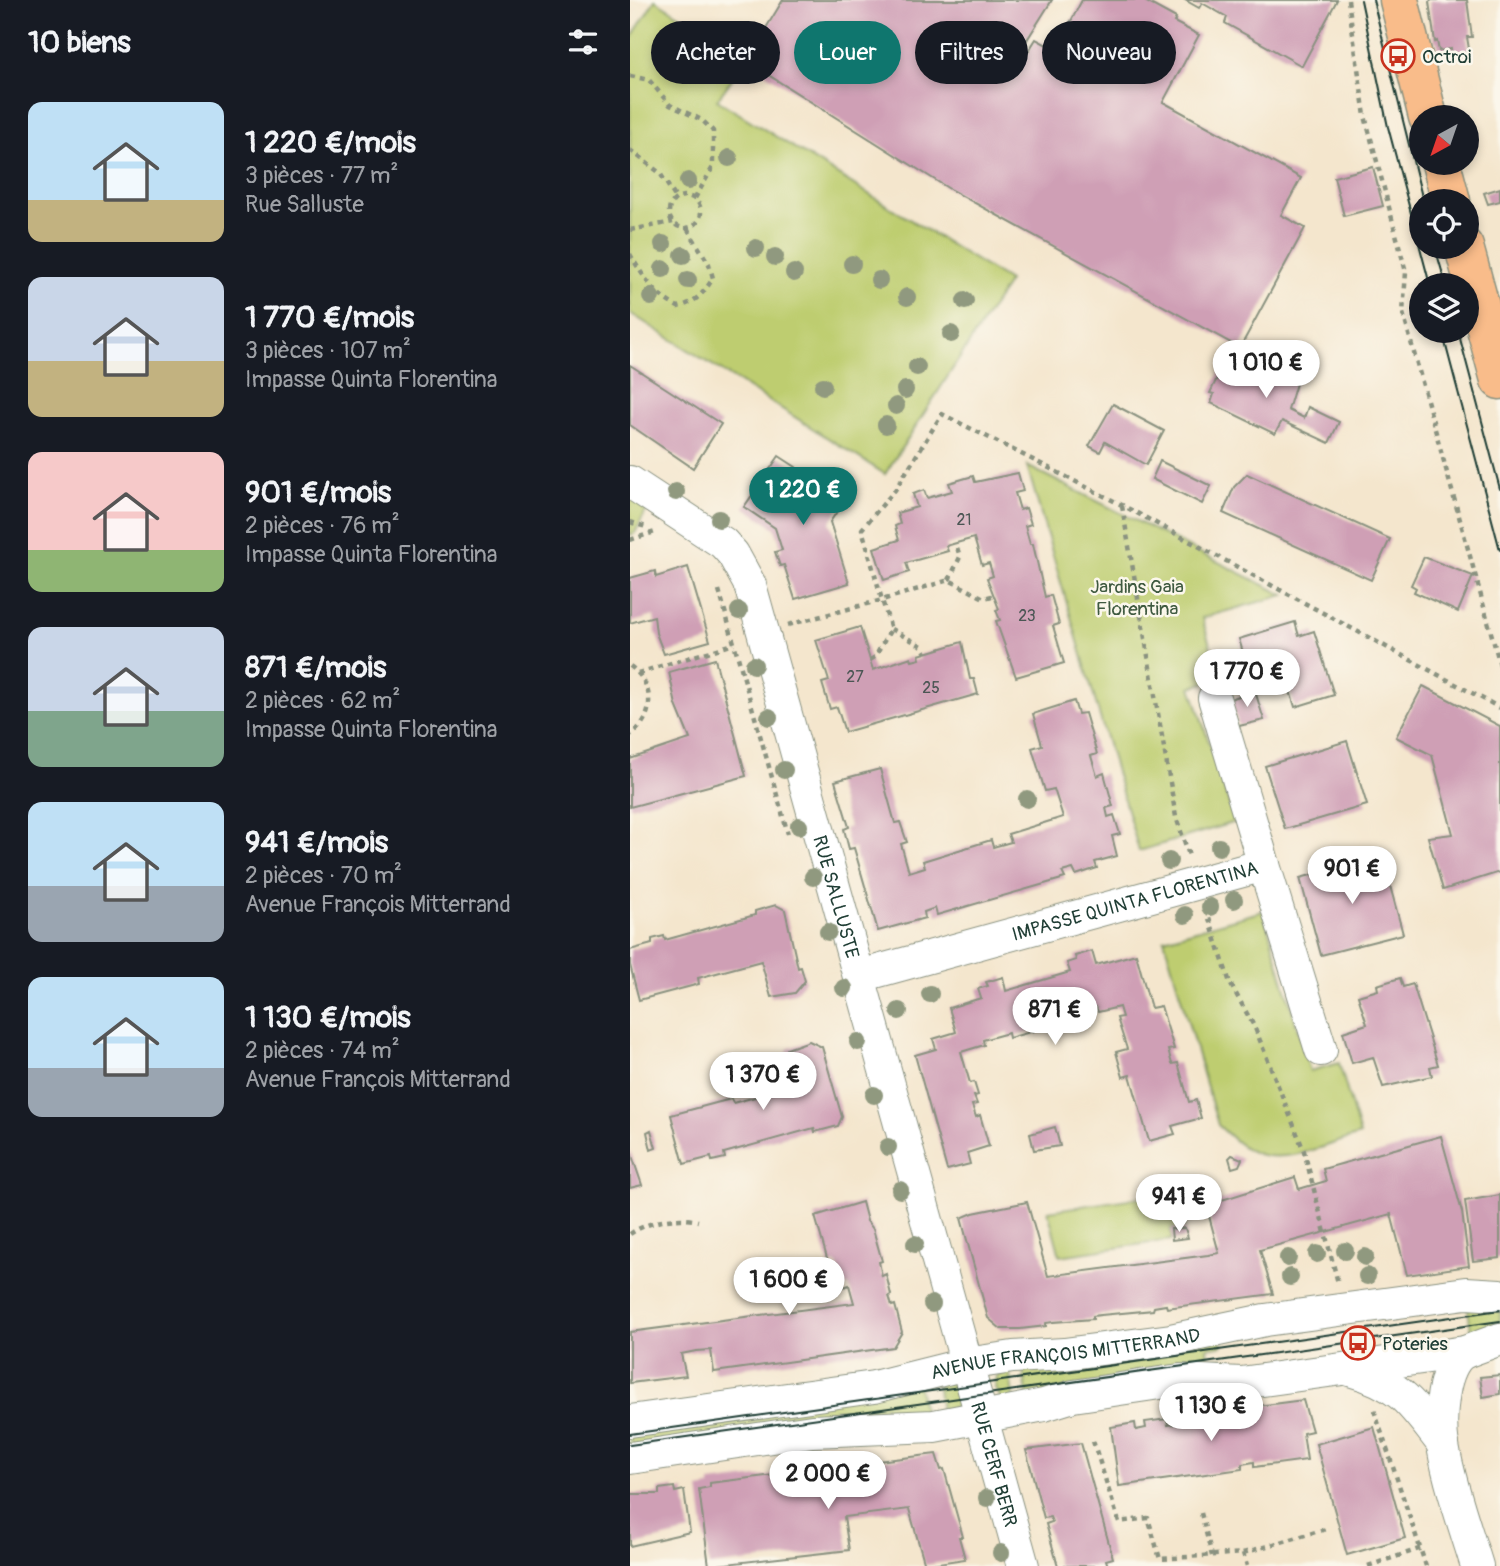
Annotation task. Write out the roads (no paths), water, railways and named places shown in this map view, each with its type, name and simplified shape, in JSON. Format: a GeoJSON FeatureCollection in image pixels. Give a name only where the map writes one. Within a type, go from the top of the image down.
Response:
{"type":"FeatureCollection","features":[{"type":"Feature","properties":{"kind":"main road"},"geometry":{"type":"LineString","coordinates":[[1399,0],[1426,105]]}},
{"type":"Feature","properties":{"kind":"main road"},"geometry":{"type":"LineString","coordinates":[[1467,259],[1500,380]]}},
{"type":"Feature","properties":{"kind":"street","name":"RUE SALLUSTE"},"geometry":{"type":"LineString","coordinates":[[630,482],[710,533],[733,554],[750,585],[966,1364]]}},
{"type":"Feature","properties":{"kind":"street"},"geometry":{"type":"LineString","coordinates":[[1214,698],[1264,865]]}},
{"type":"Feature","properties":{"kind":"street","name":"IMPASSE QUINTA FLORENTINA"},"geometry":{"type":"LineString","coordinates":[[860,976],[1264,865],[1321,1050]]}},
{"type":"Feature","properties":{"kind":"street","name":"AVENUE FRANÇOIS MITTERRAND"},"geometry":{"type":"LineString","coordinates":[[630,1421],[874,1387],[966,1364],[1171,1340],[1265,1320],[1466,1293],[1500,1296]]}},
{"type":"Feature","properties":{"kind":"street"},"geometry":{"type":"LineString","coordinates":[[630,1458],[813,1431],[934,1426],[1044,1405],[1073,1396],[1180,1380],[1241,1383],[1465,1352],[1500,1339]]}},
{"type":"Feature","properties":{"kind":"street"},"geometry":{"type":"LineString","coordinates":[[1465,1352],[1452,1362],[1445,1382],[1443,1444],[1476,1566]]}},
{"type":"Feature","properties":{"kind":"street","name":"RUE CERF BERR"},"geometry":{"type":"LineString","coordinates":[[966,1364],[1023,1566]]}},
{"type":"Feature","properties":{"kind":"street"},"geometry":{"type":"LineString","coordinates":[[1345,1368],[1380,1378],[1398,1390],[1443,1444]]}},
{"type":"Feature","properties":{"kind":"tram line"},"geometry":{"type":"LineString","coordinates":[[1361,0],[1388,127],[1427,273]]}},
{"type":"Feature","properties":{"kind":"tram line"},"geometry":{"type":"LineString","coordinates":[[1373,0],[1420,189]]}},
{"type":"Feature","properties":{"kind":"tram line"},"geometry":{"type":"LineString","coordinates":[[1438,259],[1443,273]]}},
{"type":"Feature","properties":{"kind":"tram line"},"geometry":{"type":"LineString","coordinates":[[1445,343],[1500,550]]}},
{"type":"Feature","properties":{"kind":"tram line"},"geometry":{"type":"LineString","coordinates":[[1461,343],[1500,489]]}},
{"type":"Feature","properties":{"kind":"tram line"},"geometry":{"type":"LineString","coordinates":[[630,1434],[1500,1310]]}},
{"type":"Feature","properties":{"kind":"tram line"},"geometry":{"type":"LineString","coordinates":[[630,1445],[1500,1321]]}},
{"type":"Feature","properties":{"kind":"place","name":"Octroi"},"geometry":{"type":"Point","coordinates":[1398,56]}},
{"type":"Feature","properties":{"kind":"place","name":"Poteries"},"geometry":{"type":"Point","coordinates":[1358,1343]}},
{"type":"Feature","properties":{"kind":"park label","name":"Jardins Gaia Florentina"},"geometry":{"type":"Point","coordinates":[1137,597]}}]}
